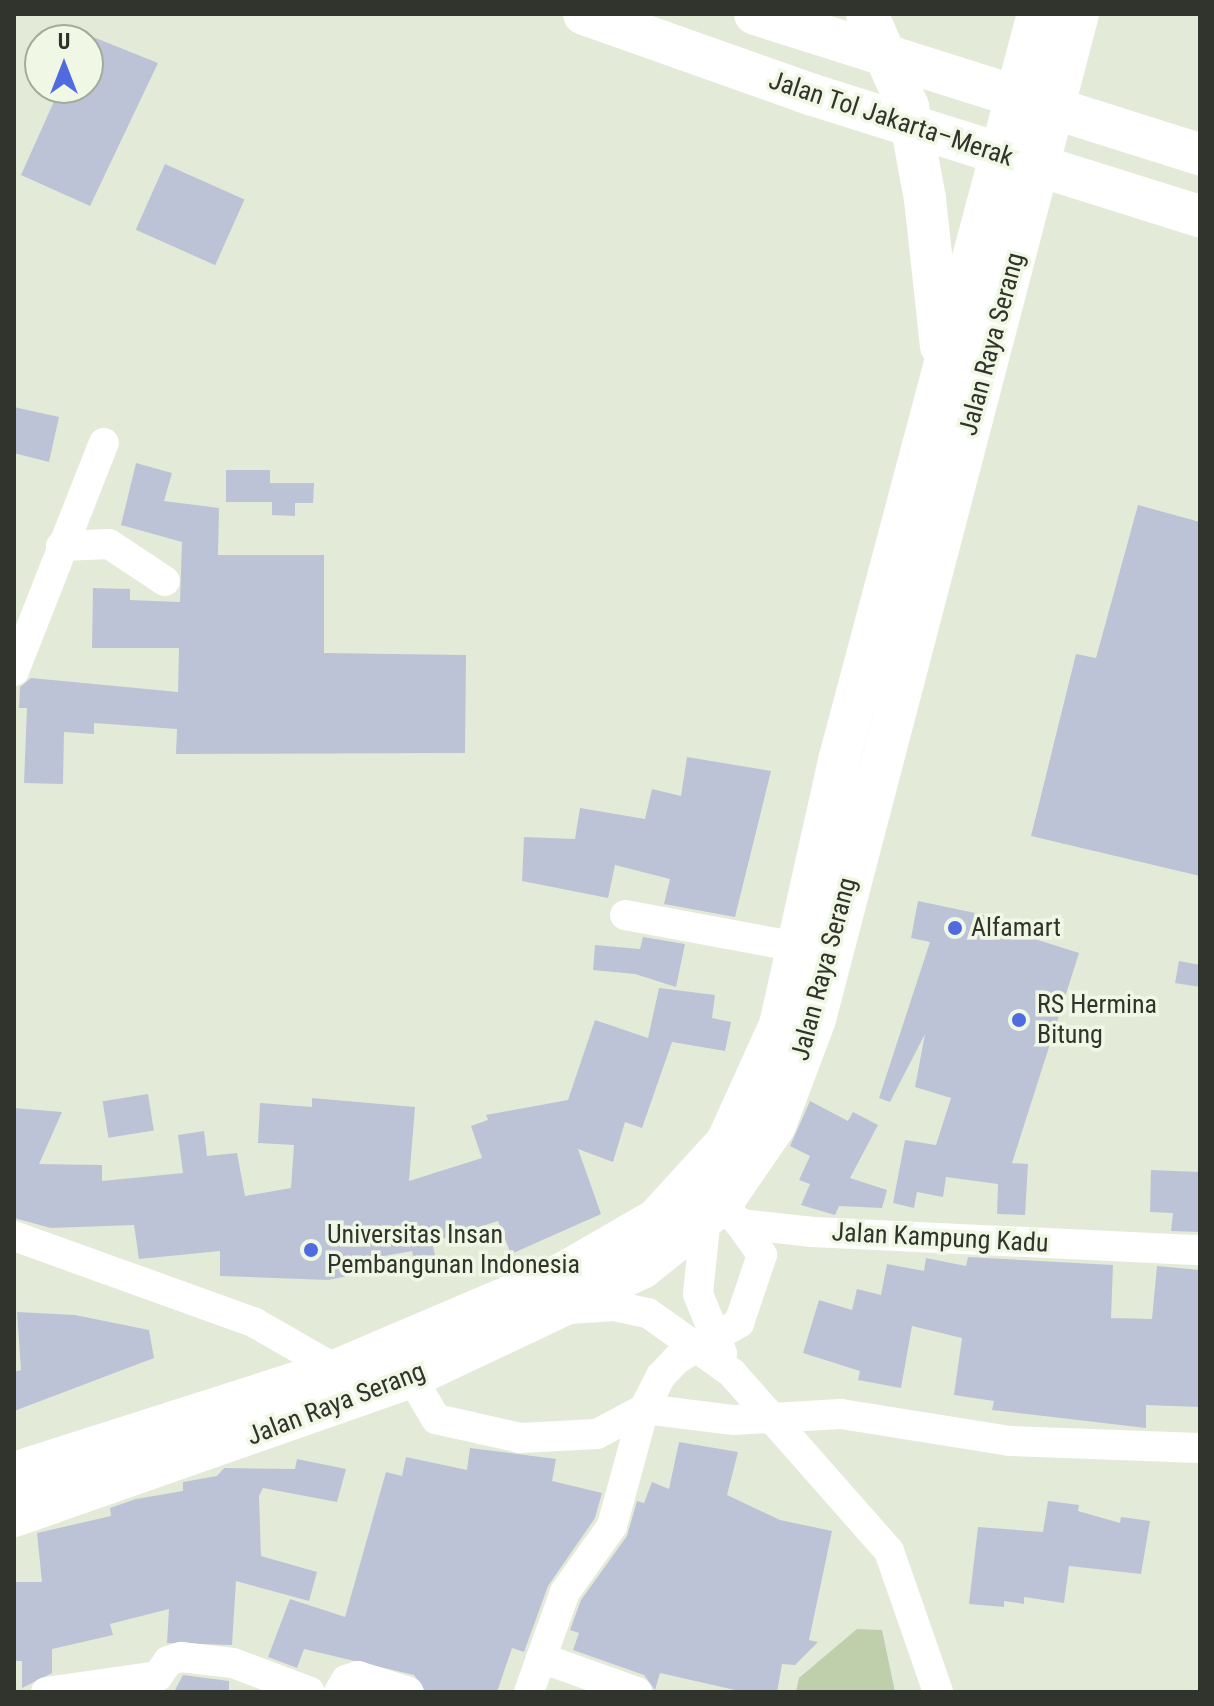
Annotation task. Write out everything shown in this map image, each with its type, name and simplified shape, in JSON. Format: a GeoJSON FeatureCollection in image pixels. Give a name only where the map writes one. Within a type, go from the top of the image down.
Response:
{"type":"FeatureCollection","features":[{"type":"Feature","properties":{"kind":"highway","name":"Jalan Tol Jakarta–Merak"},"geometry":{"type":"LineString","coordinates":[[584,14],[813,95],[1200,216]]}},
{"type":"Feature","properties":{"kind":"highway"},"geometry":{"type":"LineString","coordinates":[[755,14],[831,42],[1200,154]]}},
{"type":"Feature","properties":{"kind":"highway"},"geometry":{"type":"LineString","coordinates":[[867,14],[908,107],[933,251],[944,375]]}},
{"type":"Feature","properties":{"kind":"highway","name":"Jalan Raya Serang"},"geometry":{"type":"LineString","coordinates":[[14,1516],[411,1377],[560,1309],[666,1252],[716,1206],[775,1125],[815,1019],[950,423],[944,375],[1038,14]]}},
{"type":"Feature","properties":{"kind":"highway","name":"Jalan Raya Serang"},"geometry":{"type":"LineString","coordinates":[[716,1206],[727,1142],[768,1059],[798,947],[839,761],[950,423],[1078,14]]}},
{"type":"Feature","properties":{"kind":"highway","name":"Jalan Raya Serang"},"geometry":{"type":"LineString","coordinates":[[14,1473],[337,1370],[564,1273],[657,1219],[716,1206]]}},
{"type":"Feature","properties":{"kind":"street"},"geometry":{"type":"LineString","coordinates":[[14,671],[104,443]]}},
{"type":"Feature","properties":{"kind":"street"},"geometry":{"type":"LineString","coordinates":[[61,546],[109,544],[165,581]]}},
{"type":"Feature","properties":{"kind":"street"},"geometry":{"type":"LineString","coordinates":[[625,915],[798,947]]}},
{"type":"Feature","properties":{"kind":"street"},"geometry":{"type":"LineString","coordinates":[[700,1333],[698,1294],[716,1206]]}},
{"type":"Feature","properties":{"kind":"street"},"geometry":{"type":"LineString","coordinates":[[529,1692],[580,1564],[612,1526],[644,1409],[677,1359],[739,1323],[762,1255],[716,1206]]}},
{"type":"Feature","properties":{"kind":"street","name":"Jalan Kampung Kadu"},"geometry":{"type":"LineString","coordinates":[[716,1206],[1200,1250]]}},
{"type":"Feature","properties":{"kind":"street"},"geometry":{"type":"LineString","coordinates":[[14,1236],[255,1323],[337,1370]]}},
{"type":"Feature","properties":{"kind":"street"},"geometry":{"type":"LineString","coordinates":[[560,1309],[614,1306],[648,1313],[700,1333],[844,1504],[889,1551],[938,1692]]}},
{"type":"Feature","properties":{"kind":"street"},"geometry":{"type":"LineString","coordinates":[[411,1377],[436,1419],[508,1436],[597,1434],[644,1409],[734,1420],[841,1414],[1010,1441],[1200,1448]]}},
{"type":"Feature","properties":{"kind":"street"},"geometry":{"type":"LineString","coordinates":[[46,1692],[158,1684],[172,1659],[203,1658],[310,1692]]}},
{"type":"Feature","properties":{"kind":"street"},"geometry":{"type":"LineString","coordinates":[[541,1658],[637,1692]]}},
{"type":"Feature","properties":{"kind":"street"},"geometry":{"type":"LineString","coordinates":[[339,1692],[346,1680],[358,1676],[409,1692]]}},
{"type":"Feature","properties":{"kind":"green space"},"geometry":{"type":"Polygon","coordinates":[[[857,1629],[882,1630],[895,1692],[796,1692],[799,1678],[857,1629]]]}},
{"type":"Feature","properties":{"kind":"building"},"geometry":{"type":"Polygon","coordinates":[[[104,41],[158,63],[90,206],[21,175],[53,104],[104,104],[104,41]]]}},
{"type":"Feature","properties":{"kind":"building"},"geometry":{"type":"Polygon","coordinates":[[[165,164],[244,199],[215,265],[136,230],[165,164]]]}},
{"type":"Feature","properties":{"kind":"building"},"geometry":{"type":"Polygon","coordinates":[[[14,407],[59,417],[49,462],[14,453],[14,407]]]}},
{"type":"Feature","properties":{"kind":"building"},"geometry":{"type":"Polygon","coordinates":[[[136,463],[172,473],[164,501],[219,508],[218,555],[324,555],[324,653],[466,655],[465,753],[176,754],[177,729],[94,723],[94,734],[64,732],[63,784],[24,783],[27,708],[19,708],[20,687],[31,678],[178,692],[179,648],[92,648],[93,588],[130,589],[130,600],[180,602],[182,542],[121,525],[136,463]]]}},
{"type":"Feature","properties":{"kind":"building"},"geometry":{"type":"Polygon","coordinates":[[[226,470],[270,470],[270,483],[314,483],[313,503],[295,503],[295,516],[272,515],[272,502],[226,502],[226,470]]]}},
{"type":"Feature","properties":{"kind":"building"},"geometry":{"type":"Polygon","coordinates":[[[1138,505],[1200,522],[1200,876],[1031,836],[1076,654],[1096,658],[1138,505]]]}},
{"type":"Feature","properties":{"kind":"building"},"geometry":{"type":"Polygon","coordinates":[[[687,757],[771,771],[735,917],[664,904],[670,879],[615,865],[608,898],[522,881],[524,837],[575,839],[580,808],[645,819],[652,789],[681,796],[687,757]]]}},
{"type":"Feature","properties":{"kind":"building"},"geometry":{"type":"Polygon","coordinates":[[[918,901],[999,918],[997,927],[1079,953],[1012,1163],[1028,1164],[1025,1215],[997,1214],[998,1184],[946,1177],[943,1197],[917,1192],[914,1208],[893,1203],[905,1140],[936,1145],[951,1098],[915,1087],[925,1034],[890,1102],[879,1098],[930,942],[911,938],[918,901]]]}},
{"type":"Feature","properties":{"kind":"building"},"geometry":{"type":"Polygon","coordinates":[[[643,937],[685,944],[676,987],[635,974],[593,970],[595,945],[640,949],[643,937]]]}},
{"type":"Feature","properties":{"kind":"building"},"geometry":{"type":"Polygon","coordinates":[[[1179,961],[1200,965],[1200,987],[1175,983],[1179,961]]]}},
{"type":"Feature","properties":{"kind":"building"},"geometry":{"type":"Polygon","coordinates":[[[659,988],[715,995],[712,1018],[731,1022],[725,1051],[672,1042],[642,1128],[625,1122],[613,1162],[578,1149],[601,1214],[511,1254],[498,1221],[432,1242],[438,1268],[417,1273],[412,1251],[356,1261],[358,1274],[328,1280],[220,1276],[220,1251],[139,1259],[134,1225],[51,1228],[14,1218],[14,1108],[62,1112],[39,1164],[102,1165],[102,1181],[183,1173],[178,1135],[204,1131],[207,1156],[237,1153],[245,1196],[291,1188],[294,1145],[258,1143],[260,1103],[312,1107],[312,1098],[415,1107],[409,1181],[482,1158],[471,1126],[488,1120],[486,1115],[568,1100],[595,1020],[648,1038],[659,988]]]}},
{"type":"Feature","properties":{"kind":"building"},"geometry":{"type":"Polygon","coordinates":[[[148,1094],[154,1131],[108,1138],[103,1101],[148,1094]]]}},
{"type":"Feature","properties":{"kind":"building"},"geometry":{"type":"Polygon","coordinates":[[[810,1101],[848,1121],[853,1112],[878,1125],[850,1178],[887,1190],[882,1208],[839,1206],[835,1215],[801,1205],[810,1184],[799,1180],[810,1156],[790,1146],[810,1101]]]}},
{"type":"Feature","properties":{"kind":"building"},"geometry":{"type":"Polygon","coordinates":[[[1151,1170],[1200,1172],[1200,1232],[1171,1231],[1173,1213],[1150,1212],[1151,1170]]]}},
{"type":"Feature","properties":{"kind":"building"},"geometry":{"type":"Polygon","coordinates":[[[968,1257],[1113,1265],[1111,1318],[1152,1319],[1157,1266],[1200,1270],[1200,1407],[1146,1405],[1146,1428],[992,1410],[994,1401],[954,1395],[962,1338],[912,1326],[901,1388],[858,1380],[860,1371],[803,1353],[819,1300],[852,1310],[857,1289],[881,1295],[887,1264],[924,1271],[926,1258],[966,1266],[968,1257]]]}},
{"type":"Feature","properties":{"kind":"building"},"geometry":{"type":"Polygon","coordinates":[[[17,1312],[75,1315],[149,1330],[154,1358],[14,1411],[14,1372],[21,1370],[17,1312]]]}},
{"type":"Feature","properties":{"kind":"building"},"geometry":{"type":"Polygon","coordinates":[[[679,1442],[738,1452],[727,1495],[780,1520],[832,1531],[809,1640],[818,1642],[795,1665],[782,1664],[777,1692],[744,1692],[660,1673],[655,1690],[644,1675],[573,1650],[579,1633],[570,1630],[581,1600],[627,1536],[637,1501],[644,1503],[652,1482],[669,1489],[679,1442]]]}},
{"type":"Feature","properties":{"kind":"building"},"geometry":{"type":"Polygon","coordinates":[[[470,1448],[556,1459],[552,1481],[602,1493],[595,1518],[548,1586],[524,1652],[512,1648],[497,1692],[426,1692],[414,1675],[304,1649],[297,1668],[268,1657],[290,1599],[345,1617],[386,1472],[402,1476],[406,1457],[467,1470],[470,1448]]]}},
{"type":"Feature","properties":{"kind":"building"},"geometry":{"type":"Polygon","coordinates":[[[297,1459],[346,1469],[337,1502],[263,1488],[259,1496],[261,1556],[317,1572],[309,1601],[236,1581],[232,1645],[167,1643],[169,1609],[110,1624],[113,1635],[52,1649],[52,1673],[22,1688],[22,1661],[14,1661],[14,1582],[42,1582],[37,1533],[111,1516],[110,1508],[136,1499],[183,1491],[183,1482],[217,1476],[224,1468],[295,1469],[297,1459]]]}},
{"type":"Feature","properties":{"kind":"building"},"geometry":{"type":"Polygon","coordinates":[[[1048,1501],[1079,1505],[1078,1511],[1120,1523],[1121,1517],[1150,1521],[1141,1574],[1069,1566],[1064,1603],[1024,1597],[1024,1604],[1004,1601],[1004,1607],[969,1604],[978,1527],[1043,1532],[1048,1501]]]}},
{"type":"Feature","properties":{"kind":"building"},"geometry":{"type":"Polygon","coordinates":[[[183,1675],[229,1681],[229,1692],[174,1692],[183,1675]]]}},
{"type":"Feature","properties":{"kind":"place","name":"Alfamart"},"geometry":{"type":"Point","coordinates":[955,928]}},
{"type":"Feature","properties":{"kind":"place","name":"RS Hermina Bitung"},"geometry":{"type":"Point","coordinates":[1019,1020]}},
{"type":"Feature","properties":{"kind":"place","name":"Universitas Insan Pembangunan Indonesia"},"geometry":{"type":"Point","coordinates":[311,1250]}}]}
